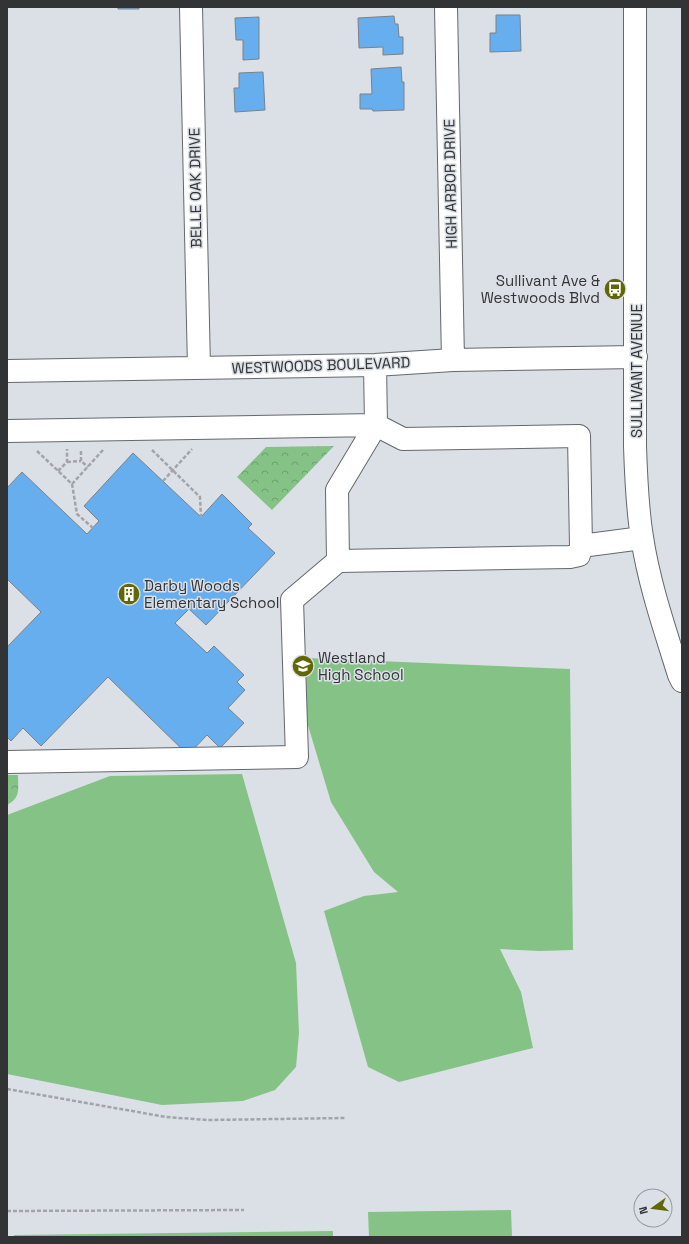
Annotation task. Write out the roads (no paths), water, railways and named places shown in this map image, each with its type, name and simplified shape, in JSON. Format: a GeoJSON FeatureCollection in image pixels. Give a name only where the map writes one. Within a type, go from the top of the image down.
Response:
{"type":"FeatureCollection","features":[{"type":"Feature","properties":{"kind":"street","name":"BELLE OAK DRIVE"},"geometry":{"type":"LineString","coordinates":[[191,7],[199,368]]}},
{"type":"Feature","properties":{"kind":"street","name":"HIGH ARBOR DRIVE"},"geometry":{"type":"LineString","coordinates":[[446,7],[453,360]]}},
{"type":"Feature","properties":{"kind":"street","name":"SULLIVANT AVENUE"},"geometry":{"type":"LineString","coordinates":[[635,7],[637,490],[642,538],[652,585],[682,681]]}},
{"type":"Feature","properties":{"kind":"street","name":"WESTWOODS BOULEVARD"},"geometry":{"type":"LineString","coordinates":[[7,371],[375,365],[453,360],[636,357]]}},
{"type":"Feature","properties":{"kind":"street"},"geometry":{"type":"LineString","coordinates":[[338,561],[337,490],[376,425],[375,365]]}},
{"type":"Feature","properties":{"kind":"street"},"geometry":{"type":"LineString","coordinates":[[7,431],[376,425],[403,439],[580,436],[581,546],[579,555],[570,557],[338,561],[292,600],[297,757],[7,762]]}},
{"type":"Feature","properties":{"kind":"street"},"geometry":{"type":"LineString","coordinates":[[581,546],[642,538]]}},
{"type":"Feature","properties":{"kind":"place","name":"Sullivant Ave & Westwoods Blvd"},"geometry":{"type":"Point","coordinates":[615,289]}},
{"type":"Feature","properties":{"kind":"place","name":"Darby Woods Elementary School"},"geometry":{"type":"Point","coordinates":[129,594]}},
{"type":"Feature","properties":{"kind":"place","name":"Westland High School"},"geometry":{"type":"Point","coordinates":[303,666]}}]}
